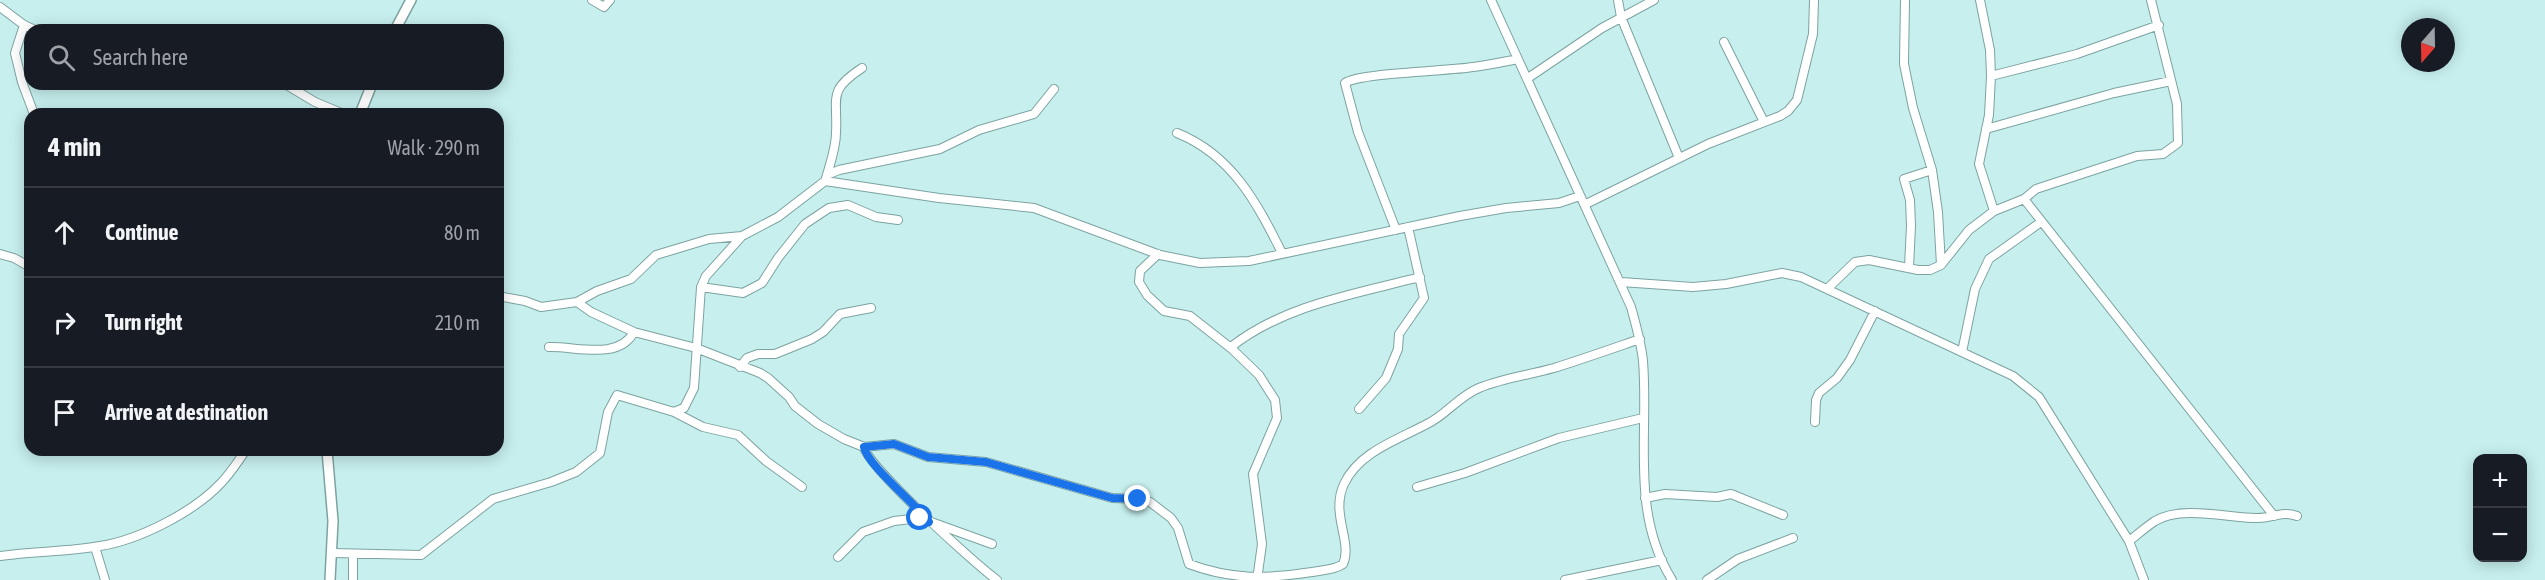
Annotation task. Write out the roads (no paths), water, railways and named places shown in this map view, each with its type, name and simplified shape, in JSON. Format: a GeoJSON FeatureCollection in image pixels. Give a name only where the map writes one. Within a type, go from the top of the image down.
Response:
{"type":"FeatureCollection","features":[{"type":"Feature","properties":{"kind":"street"},"geometry":{"type":"LineString","coordinates":[[397,24],[411,0]]}},
{"type":"Feature","properties":{"kind":"street"},"geometry":{"type":"LineString","coordinates":[[592,0],[604,6],[610,0]]}},
{"type":"Feature","properties":{"kind":"street"},"geometry":{"type":"LineString","coordinates":[[1491,0],[1631,307],[1640,339],[1643,363],[1643,481],[1649,526],[1672,580]]}},
{"type":"Feature","properties":{"kind":"street"},"geometry":{"type":"LineString","coordinates":[[1618,0],[1621,17],[1678,158]]}},
{"type":"Feature","properties":{"kind":"street"},"geometry":{"type":"LineString","coordinates":[[1528,78],[1621,17],[1654,0]]}},
{"type":"Feature","properties":{"kind":"street"},"geometry":{"type":"LineString","coordinates":[[1586,204],[1708,144],[1788,111],[1797,100],[1813,34],[1814,0]]}},
{"type":"Feature","properties":{"kind":"street"},"geometry":{"type":"LineString","coordinates":[[1905,0],[1904,64],[1913,108],[1932,170],[1938,212],[1941,265]]}},
{"type":"Feature","properties":{"kind":"street"},"geometry":{"type":"LineString","coordinates":[[1980,0],[1990,50],[1991,76],[1986,129],[1979,164],[1994,211]]}},
{"type":"Feature","properties":{"kind":"street"},"geometry":{"type":"LineString","coordinates":[[1827,289],[1855,262],[1869,260],[1930,270],[1941,265],[1969,230],[1994,211],[2024,199],[2036,189],[2137,156],[2163,154],[2178,143],[2177,104],[2151,0]]}},
{"type":"Feature","properties":{"kind":"street"},"geometry":{"type":"LineString","coordinates":[[0,7],[24,25],[15,53],[24,87]]}},
{"type":"Feature","properties":{"kind":"street"},"geometry":{"type":"LineString","coordinates":[[1991,76],[2077,54],[2159,25]]}},
{"type":"Feature","properties":{"kind":"street"},"geometry":{"type":"LineString","coordinates":[[1724,42],[1764,122]]}},
{"type":"Feature","properties":{"kind":"street"},"geometry":{"type":"LineString","coordinates":[[1396,230],[1358,132],[1345,83],[1349,80],[1372,76],[1473,67],[1518,59]]}},
{"type":"Feature","properties":{"kind":"street"},"geometry":{"type":"LineString","coordinates":[[826,178],[835,145],[837,130],[834,111],[838,89],[844,79],[862,68]]}},
{"type":"Feature","properties":{"kind":"street"},"geometry":{"type":"LineString","coordinates":[[1986,129],[2114,93],[2171,81]]}},
{"type":"Feature","properties":{"kind":"street"},"geometry":{"type":"LineString","coordinates":[[674,412],[684,408],[694,388],[701,287],[706,276],[742,236],[778,217],[839,170],[940,149],[979,130],[1034,114],[1054,89]]}},
{"type":"Feature","properties":{"kind":"street"},"geometry":{"type":"LineString","coordinates":[[25,90],[32,108]]}},
{"type":"Feature","properties":{"kind":"street"},"geometry":{"type":"LineString","coordinates":[[295,90],[330,108]]}},
{"type":"Feature","properties":{"kind":"street"},"geometry":{"type":"LineString","coordinates":[[362,108],[370,90]]}},
{"type":"Feature","properties":{"kind":"street"},"geometry":{"type":"LineString","coordinates":[[1177,132],[1206,147],[1238,177],[1255,200],[1282,253]]}},
{"type":"Feature","properties":{"kind":"street"},"geometry":{"type":"LineString","coordinates":[[1909,267],[1910,200],[1904,179],[1932,170]]}},
{"type":"Feature","properties":{"kind":"street"},"geometry":{"type":"LineString","coordinates":[[826,178],[939,198],[1034,208],[1158,254],[1216,264],[1250,261],[1408,227],[1495,210],[1559,203],[1580,196]]}},
{"type":"Feature","properties":{"kind":"street"},"geometry":{"type":"LineString","coordinates":[[2024,199],[2274,516]]}},
{"type":"Feature","properties":{"kind":"street"},"geometry":{"type":"LineString","coordinates":[[701,287],[743,293],[762,283],[805,224],[829,208],[848,205],[876,217],[898,220]]}},
{"type":"Feature","properties":{"kind":"street"},"geometry":{"type":"LineString","coordinates":[[1962,352],[1975,288],[1989,259],[2041,222]]}},
{"type":"Feature","properties":{"kind":"street"},"geometry":{"type":"LineString","coordinates":[[1359,408],[1386,378],[1398,349],[1399,334],[1424,298],[1408,227]]}},
{"type":"Feature","properties":{"kind":"street"},"geometry":{"type":"LineString","coordinates":[[504,297],[541,307],[577,302],[597,291],[631,279],[656,255],[700,241],[742,236]]}},
{"type":"Feature","properties":{"kind":"street"},"geometry":{"type":"LineString","coordinates":[[0,254],[24,264]]}},
{"type":"Feature","properties":{"kind":"street"},"geometry":{"type":"LineString","coordinates":[[1158,254],[1140,271],[1139,282],[1147,295],[1164,312],[1190,316],[1231,347],[1259,375],[1275,400],[1277,418],[1253,474],[1262,544],[1257,580]]}},
{"type":"Feature","properties":{"kind":"street"},"geometry":{"type":"LineString","coordinates":[[1621,282],[1693,286],[1726,284],[1782,273],[1801,276],[2013,376],[2039,397],[2129,541],[2144,580]]}},
{"type":"Feature","properties":{"kind":"street"},"geometry":{"type":"LineString","coordinates":[[1231,347],[1252,331],[1299,311],[1330,300],[1420,277]]}},
{"type":"Feature","properties":{"kind":"street"},"geometry":{"type":"LineString","coordinates":[[577,302],[591,312],[634,332],[696,348],[768,378],[789,397],[795,406],[818,424],[864,447],[894,444],[928,457],[986,462],[1112,498],[1150,502],[1171,518],[1178,528],[1189,564],[1232,579],[1257,580],[1340,567],[1343,564],[1345,541],[1340,527],[1339,497],[1344,483],[1368,454],[1434,421],[1459,399],[1478,389],[1553,368],[1640,339]]}},
{"type":"Feature","properties":{"kind":"street"},"geometry":{"type":"LineString","coordinates":[[740,367],[747,358],[758,354],[775,354],[805,343],[823,332],[840,314],[871,308]]}},
{"type":"Feature","properties":{"kind":"street"},"geometry":{"type":"LineString","coordinates":[[1815,422],[1816,400],[1850,360],[1875,311]]}},
{"type":"Feature","properties":{"kind":"street"},"geometry":{"type":"LineString","coordinates":[[549,347],[586,350],[616,347],[629,341],[634,332]]}},
{"type":"Feature","properties":{"kind":"street"},"geometry":{"type":"LineString","coordinates":[[333,553],[421,555],[493,499],[552,482],[576,472],[600,453],[608,412],[617,395],[674,412],[703,428],[738,435],[766,461],[802,487]]}},
{"type":"Feature","properties":{"kind":"street"},"geometry":{"type":"LineString","coordinates":[[1417,487],[1465,473],[1559,438],[1643,418]]}},
{"type":"Feature","properties":{"kind":"street"},"geometry":{"type":"LineString","coordinates":[[864,447],[865,452],[876,465],[929,522],[997,580]]}},
{"type":"Feature","properties":{"kind":"street"},"geometry":{"type":"LineString","coordinates":[[0,556],[95,547],[145,532],[209,495],[223,482],[242,456]]}},
{"type":"Feature","properties":{"kind":"street"},"geometry":{"type":"LineString","coordinates":[[328,456],[332,498],[333,553],[330,580]]}},
{"type":"Feature","properties":{"kind":"street"},"geometry":{"type":"LineString","coordinates":[[1646,498],[1665,494],[1717,496],[1731,494],[1783,514]]}},
{"type":"Feature","properties":{"kind":"street"},"geometry":{"type":"LineString","coordinates":[[2129,541],[2157,520],[2168,516],[2226,514],[2238,518],[2256,519],[2290,513],[2297,516]]}},
{"type":"Feature","properties":{"kind":"street"},"geometry":{"type":"LineString","coordinates":[[838,557],[863,532],[894,521],[920,518],[992,544]]}},
{"type":"Feature","properties":{"kind":"street"},"geometry":{"type":"LineString","coordinates":[[1707,580],[1738,560],[1793,538]]}},
{"type":"Feature","properties":{"kind":"street"},"geometry":{"type":"LineString","coordinates":[[95,547],[105,580]]}},
{"type":"Feature","properties":{"kind":"street"},"geometry":{"type":"LineString","coordinates":[[353,554],[353,580]]}},
{"type":"Feature","properties":{"kind":"street"},"geometry":{"type":"LineString","coordinates":[[1565,580],[1662,560]]}}]}
